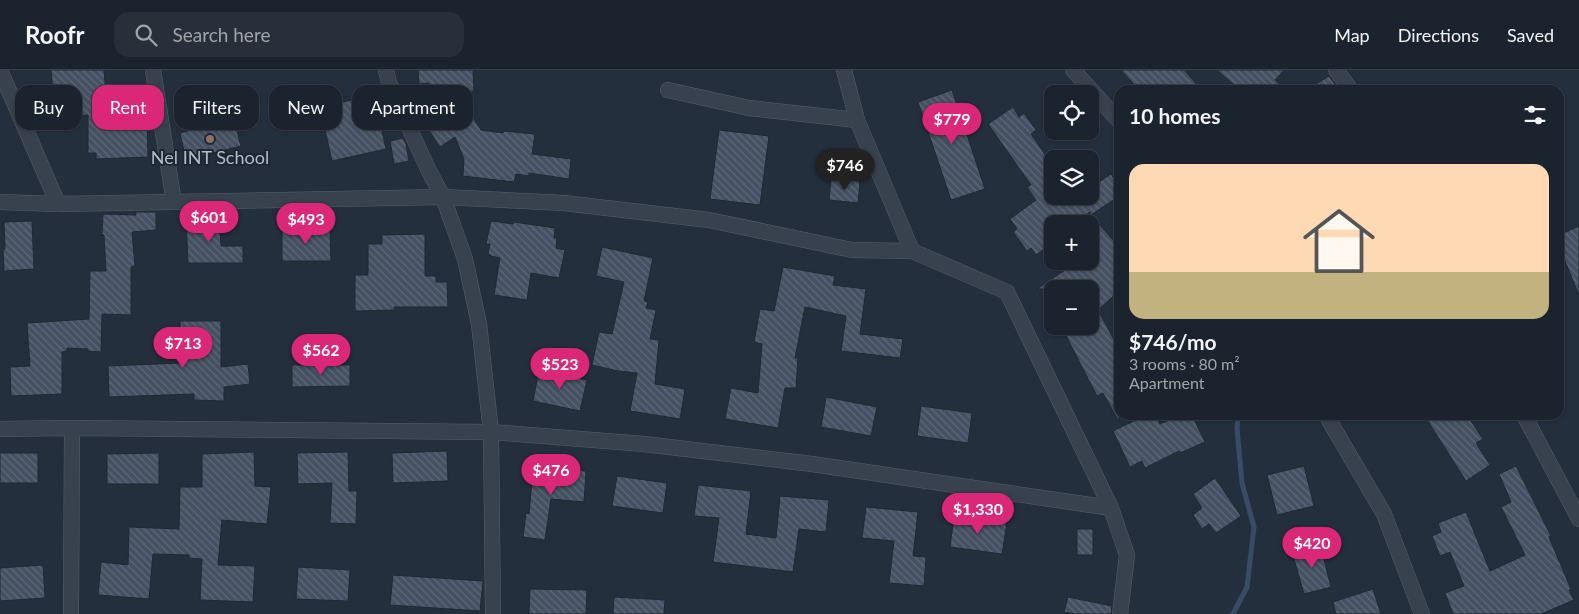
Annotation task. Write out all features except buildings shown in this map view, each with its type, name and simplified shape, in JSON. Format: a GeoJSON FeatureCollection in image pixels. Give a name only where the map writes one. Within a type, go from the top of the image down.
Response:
{"type":"FeatureCollection","features":[{"type":"Feature","properties":{"kind":"street"},"geometry":{"type":"LineString","coordinates":[[0,70],[58,204]]}},
{"type":"Feature","properties":{"kind":"street"},"geometry":{"type":"LineString","coordinates":[[153,70],[174,202]]}},
{"type":"Feature","properties":{"kind":"street"},"geometry":{"type":"LineString","coordinates":[[386,70],[389,83],[410,129],[444,197],[465,259],[478,324],[491,432],[493,614]]}},
{"type":"Feature","properties":{"kind":"street"},"geometry":{"type":"LineString","coordinates":[[844,70],[857,120],[912,251]]}},
{"type":"Feature","properties":{"kind":"street"},"geometry":{"type":"LineString","coordinates":[[1073,70],[1114,115]]}},
{"type":"Feature","properties":{"kind":"street"},"geometry":{"type":"LineString","coordinates":[[1336,70],[1346,85]]}},
{"type":"Feature","properties":{"kind":"street"},"geometry":{"type":"LineString","coordinates":[[668,90],[749,108],[857,120]]}},
{"type":"Feature","properties":{"kind":"street"},"geometry":{"type":"LineString","coordinates":[[0,202],[58,204],[444,197],[564,202],[709,220],[852,250],[912,251],[1007,292],[1111,508],[1127,555],[1120,614]]}},
{"type":"Feature","properties":{"kind":"street"},"geometry":{"type":"LineString","coordinates":[[1329,420],[1384,514],[1422,614]]}},
{"type":"Feature","properties":{"kind":"street"},"geometry":{"type":"LineString","coordinates":[[1527,420],[1579,518]]}},
{"type":"Feature","properties":{"kind":"street"},"geometry":{"type":"LineString","coordinates":[[71,614],[72,428]]}},
{"type":"Feature","properties":{"kind":"street"},"geometry":{"type":"LineString","coordinates":[[0,429],[491,432],[644,444],[812,464],[1111,508]]}},
{"type":"Feature","properties":{"kind":"waterway"},"geometry":{"type":"LineString","coordinates":[[1233,614],[1247,587],[1254,527],[1242,483],[1238,420]]}},
{"type":"Feature","properties":{"kind":"place","name":"Nel INT School"},"geometry":{"type":"Point","coordinates":[210,139]}}]}
